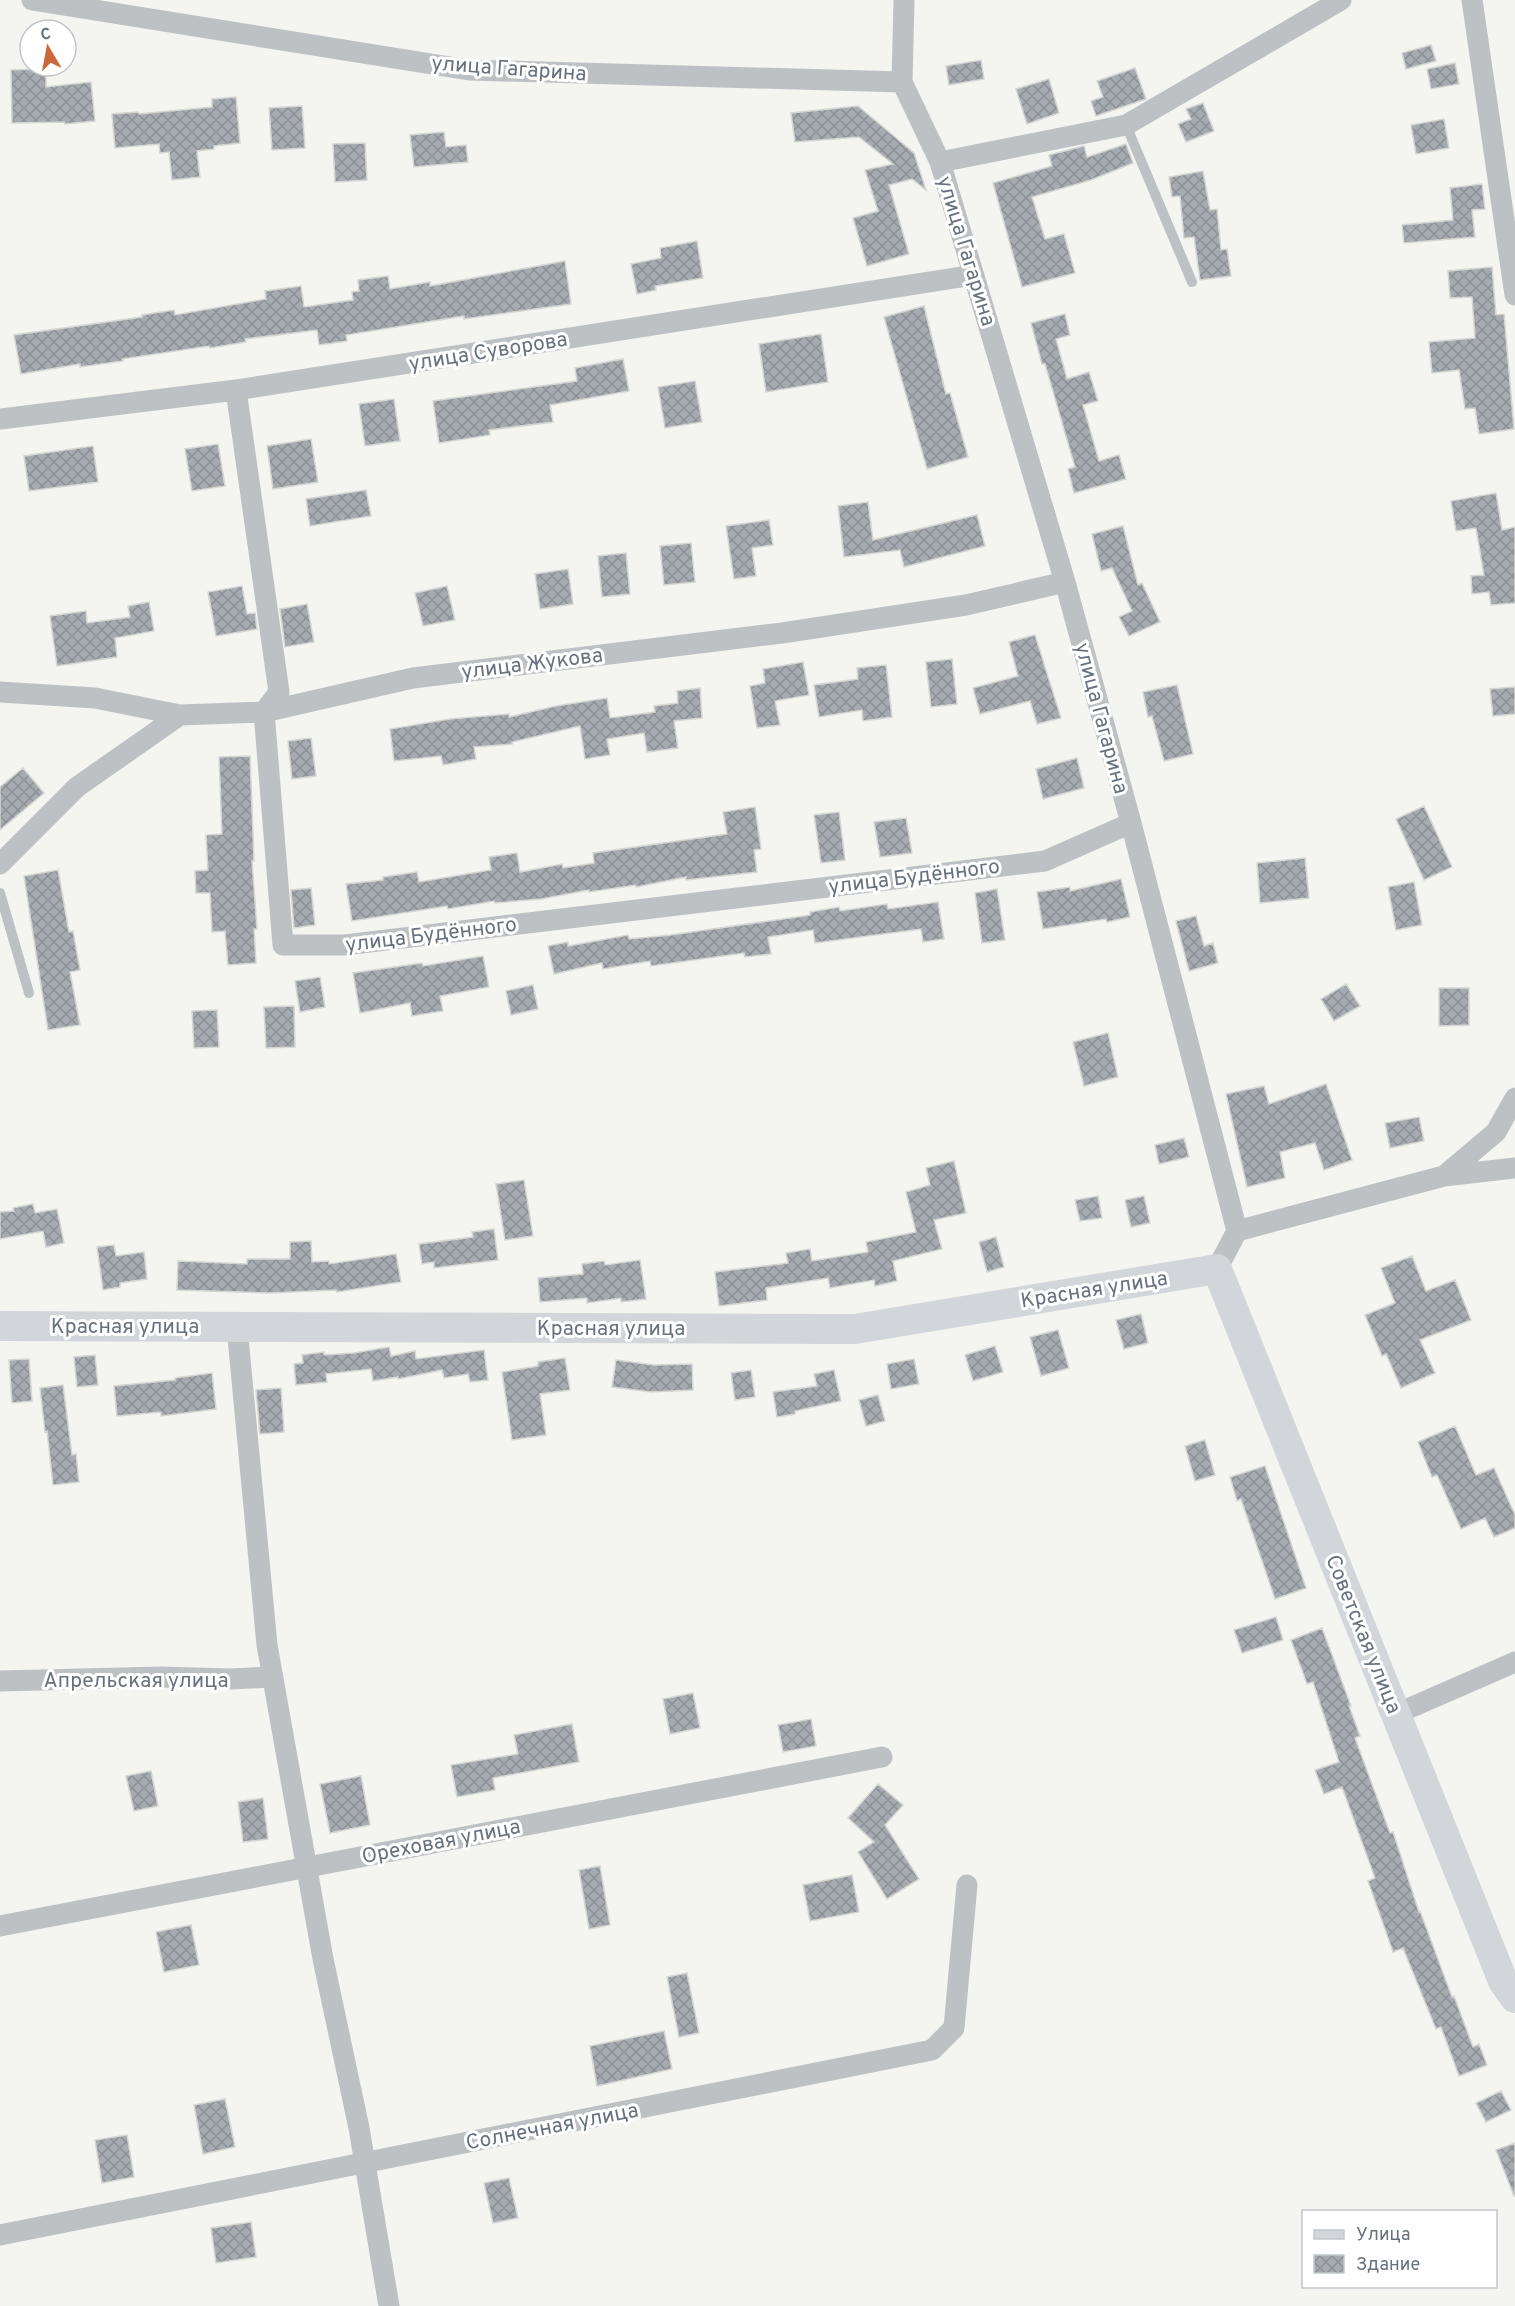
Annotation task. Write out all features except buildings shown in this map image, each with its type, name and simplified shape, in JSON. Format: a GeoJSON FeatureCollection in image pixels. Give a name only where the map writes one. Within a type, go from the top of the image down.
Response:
{"type":"FeatureCollection","features":[{"type":"Feature","properties":{"kind":"main road","name":"Красная улица"},"geometry":{"type":"LineString","coordinates":[[0,1326],[855,1329],[1217,1269]]}},
{"type":"Feature","properties":{"kind":"main road","name":"Советская улица"},"geometry":{"type":"LineString","coordinates":[[1217,1269],[1503,1981],[1515,1998]]}},
{"type":"Feature","properties":{"kind":"street","name":"улица Гагарина"},"geometry":{"type":"LineString","coordinates":[[32,0],[469,70],[902,82],[940,162],[1065,582],[1131,823],[1236,1231]]}},
{"type":"Feature","properties":{"kind":"street"},"geometry":{"type":"LineString","coordinates":[[902,82],[904,0]]}},
{"type":"Feature","properties":{"kind":"street"},"geometry":{"type":"LineString","coordinates":[[940,162],[1126,125],[1341,0]]}},
{"type":"Feature","properties":{"kind":"street"},"geometry":{"type":"LineString","coordinates":[[1472,0],[1515,295]]}},
{"type":"Feature","properties":{"kind":"street","name":"улица Суворова"},"geometry":{"type":"LineString","coordinates":[[0,419],[236,390],[974,275]]}},
{"type":"Feature","properties":{"kind":"street"},"geometry":{"type":"LineString","coordinates":[[236,390],[279,692],[264,712]]}},
{"type":"Feature","properties":{"kind":"street","name":"улица Жукова"},"geometry":{"type":"LineString","coordinates":[[0,692],[95,698],[180,715],[264,712],[413,678],[782,633],[966,605],[1065,582]]}},
{"type":"Feature","properties":{"kind":"street","name":"улица Будённого"},"geometry":{"type":"LineString","coordinates":[[264,712],[283,945],[345,945],[1045,861],[1131,823]]}},
{"type":"Feature","properties":{"kind":"street"},"geometry":{"type":"LineString","coordinates":[[0,864],[77,787],[180,715]]}},
{"type":"Feature","properties":{"kind":"street"},"geometry":{"type":"LineString","coordinates":[[1444,1176],[1496,1132],[1515,1098]]}},
{"type":"Feature","properties":{"kind":"street"},"geometry":{"type":"LineString","coordinates":[[1217,1269],[1236,1231],[1444,1176],[1515,1168]]}},
{"type":"Feature","properties":{"kind":"street"},"geometry":{"type":"LineString","coordinates":[[237,1327],[267,1645],[389,2306]]}},
{"type":"Feature","properties":{"kind":"street"},"geometry":{"type":"LineString","coordinates":[[1396,1714],[1515,1662]]}},
{"type":"Feature","properties":{"kind":"street","name":"Апрельская улица"},"geometry":{"type":"LineString","coordinates":[[0,1681],[273,1677]]}},
{"type":"Feature","properties":{"kind":"street","name":"Ореховая улица"},"geometry":{"type":"LineString","coordinates":[[0,1926],[882,1757]]}},
{"type":"Feature","properties":{"kind":"street","name":"Солнечная улица"},"geometry":{"type":"LineString","coordinates":[[0,2235],[932,2050],[954,2028],[967,1885]]}},
{"type":"Feature","properties":{"kind":"lane"},"geometry":{"type":"LineString","coordinates":[[1126,125],[1192,282]]}},
{"type":"Feature","properties":{"kind":"lane"},"geometry":{"type":"LineString","coordinates":[[0,893],[29,993]]}}]}
